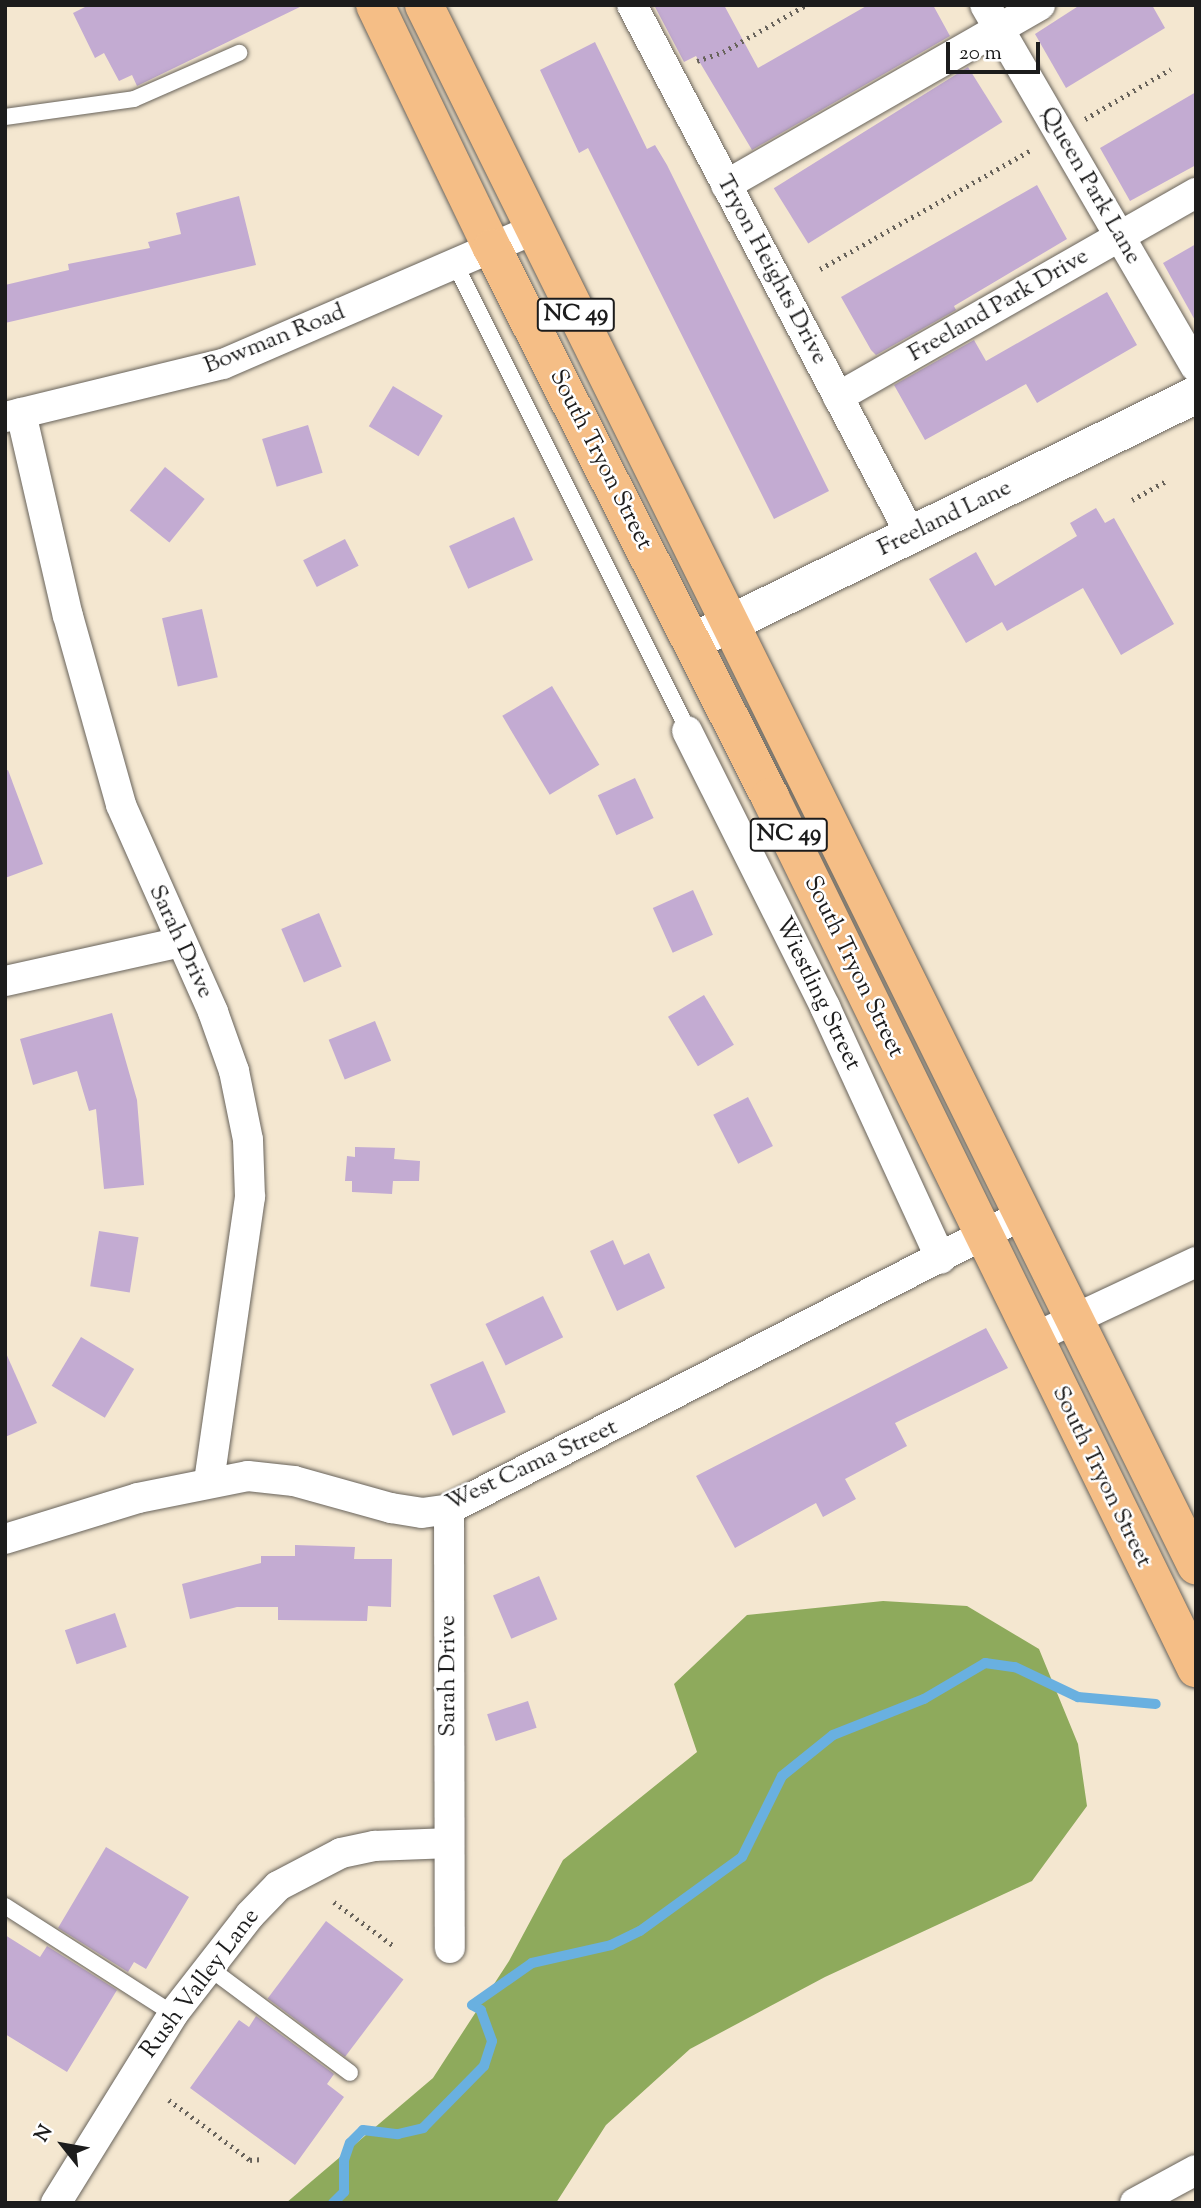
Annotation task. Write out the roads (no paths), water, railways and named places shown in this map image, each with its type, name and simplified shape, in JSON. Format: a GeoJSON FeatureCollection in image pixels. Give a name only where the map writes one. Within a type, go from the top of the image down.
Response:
{"type":"FeatureCollection","features":[{"type":"Feature","properties":{"kind":"main road","name":"South Tryon Street"},"geometry":{"type":"LineString","coordinates":[[375,5],[492,248],[692,642],[1196,1668]]}},
{"type":"Feature","properties":{"kind":"main road","name":"South Tryon Street"},"geometry":{"type":"LineString","coordinates":[[424,5],[533,230],[1196,1565]]}},
{"type":"Feature","properties":{"kind":"street","name":"Tryon Heights Drive"},"geometry":{"type":"LineString","coordinates":[[632,5],[911,535]]}},
{"type":"Feature","properties":{"kind":"street"},"geometry":{"type":"LineString","coordinates":[[726,185],[992,17],[1040,5]]}},
{"type":"Feature","properties":{"kind":"street","name":"Queen Park Lane"},"geometry":{"type":"LineString","coordinates":[[992,17],[1196,367]]}},
{"type":"Feature","properties":{"kind":"street","name":"Freeland Park Drive"},"geometry":{"type":"LineString","coordinates":[[838,397],[1196,193]]}},
{"type":"Feature","properties":{"kind":"street","name":"Bowman Road"},"geometry":{"type":"LineString","coordinates":[[13,415],[223,364],[533,230]]}},
{"type":"Feature","properties":{"kind":"street","name":"Freeland Lane"},"geometry":{"type":"LineString","coordinates":[[692,642],[1196,394]]}},
{"type":"Feature","properties":{"kind":"street","name":"Sarah Drive"},"geometry":{"type":"LineString","coordinates":[[13,415],[107,762],[154,888],[181,942],[234,1071],[248,1151],[250,1197],[209,1481]]}},
{"type":"Feature","properties":{"kind":"street","name":"Wiestling Street"},"geometry":{"type":"LineString","coordinates":[[684,724],[825,1007],[941,1259]]}},
{"type":"Feature","properties":{"kind":"street"},"geometry":{"type":"LineString","coordinates":[[5,981],[181,942]]}},
{"type":"Feature","properties":{"kind":"street","name":"West Cama Street"},"geometry":{"type":"LineString","coordinates":[[5,1539],[209,1481],[265,1476],[391,1508],[422,1513],[449,1509],[941,1259],[1022,1215]]}},
{"type":"Feature","properties":{"kind":"street"},"geometry":{"type":"LineString","coordinates":[[1034,1338],[1196,1262]]}},
{"type":"Feature","properties":{"kind":"street","name":"Sarah Drive"},"geometry":{"type":"LineString","coordinates":[[449,1509],[450,1948]]}},
{"type":"Feature","properties":{"kind":"street","name":"Rush Valley Lane"},"geometry":{"type":"LineString","coordinates":[[56,2203],[173,2014],[208,1967],[269,1896],[308,1867],[375,1846],[449,1843]]}},
{"type":"Feature","properties":{"kind":"street"},"geometry":{"type":"LineString","coordinates":[[1136,2203],[1196,2170]]}},
{"type":"Feature","properties":{"kind":"lane"},"geometry":{"type":"LineString","coordinates":[[5,117],[134,99],[239,53]]}},
{"type":"Feature","properties":{"kind":"lane"},"geometry":{"type":"LineString","coordinates":[[455,264],[684,724]]}},
{"type":"Feature","properties":{"kind":"lane"},"geometry":{"type":"LineString","coordinates":[[5,1906],[173,2014]]}},
{"type":"Feature","properties":{"kind":"lane"},"geometry":{"type":"LineString","coordinates":[[208,1967],[350,2073]]}},
{"type":"Feature","properties":{"kind":"waterway"},"geometry":{"type":"LineString","coordinates":[[333,2203],[344,2192],[344,2160],[350,2143],[363,2130],[398,2134],[423,2128],[484,2066],[492,2041],[481,2010],[472,2005],[532,1963],[611,1945],[640,1931],[742,1857],[782,1776],[833,1735],[924,1699],[985,1663],[1015,1667],[1078,1697],[1156,1704]]}}]}
